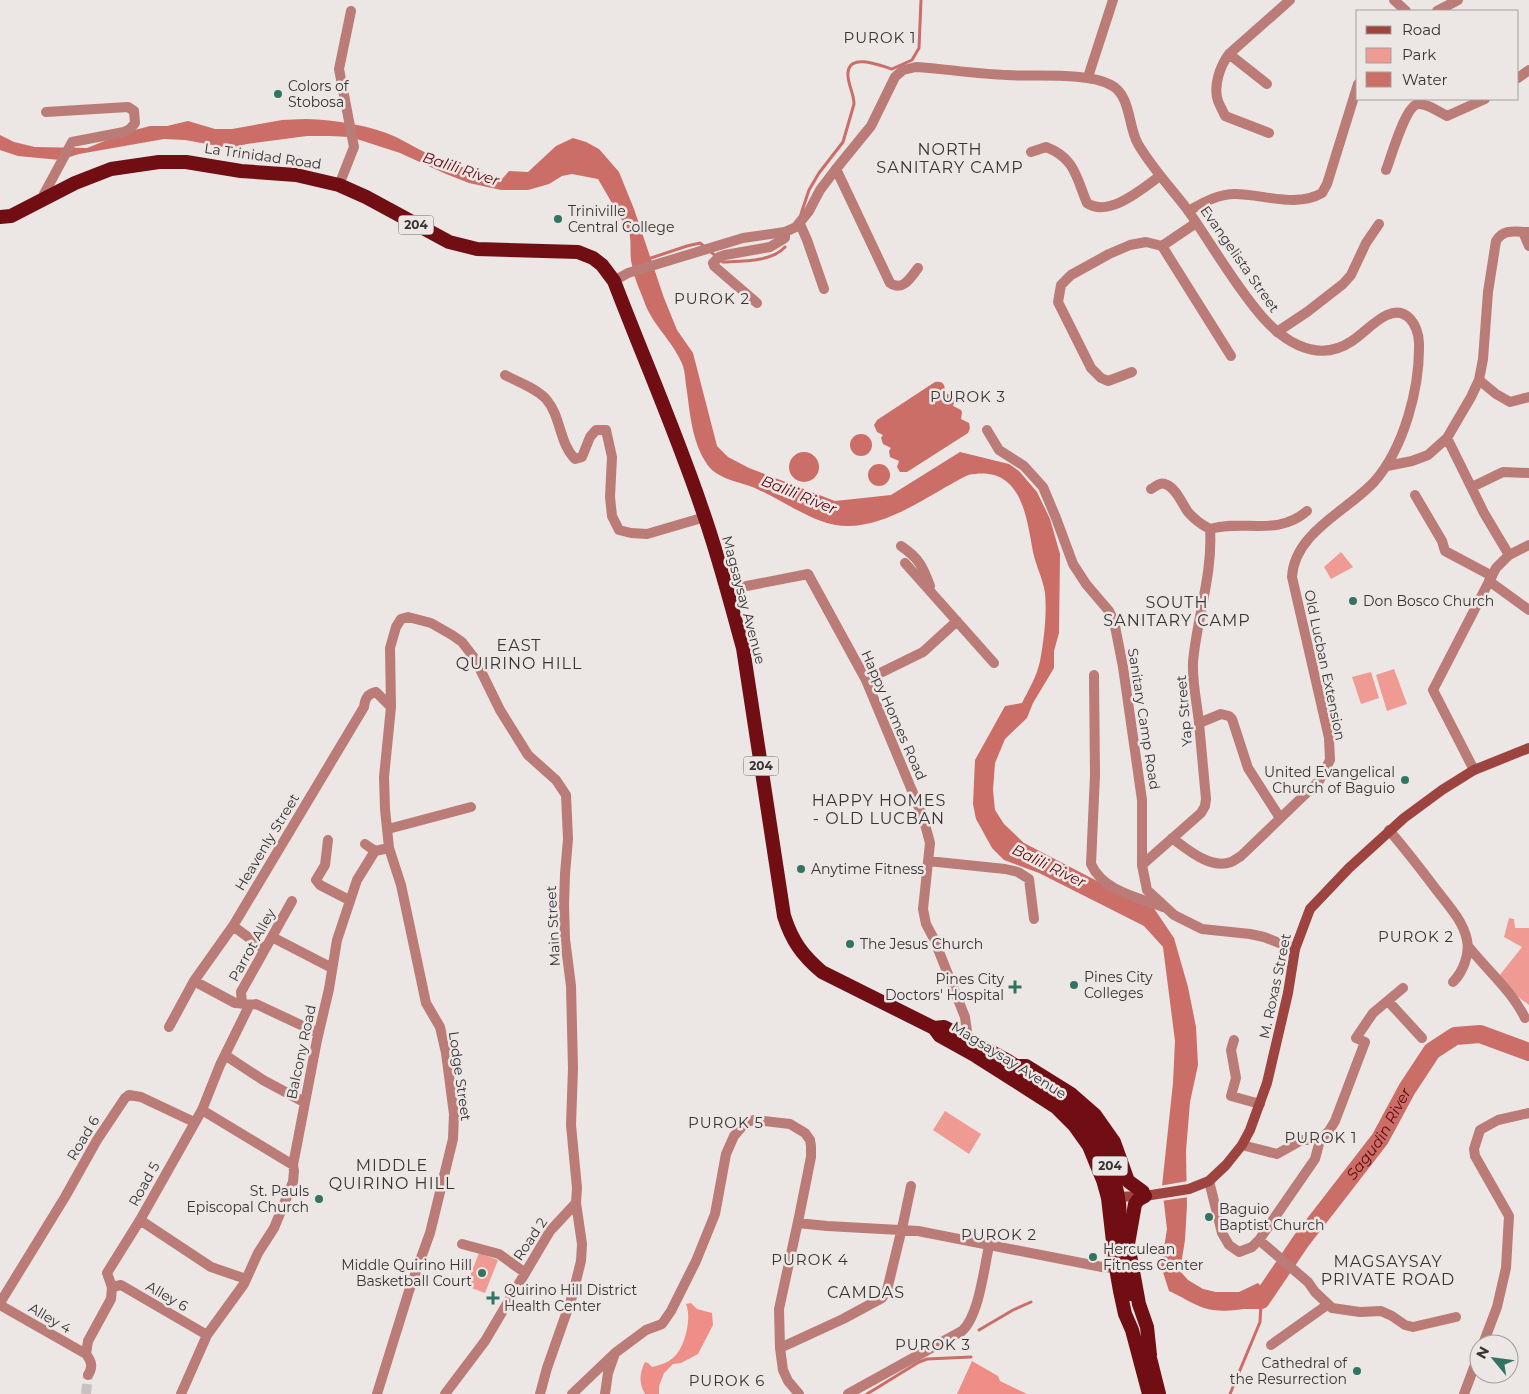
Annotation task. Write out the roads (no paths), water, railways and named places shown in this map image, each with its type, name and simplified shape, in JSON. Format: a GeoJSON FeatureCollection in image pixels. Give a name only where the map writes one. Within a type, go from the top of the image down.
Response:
{"type":"FeatureCollection","features":[{"type":"Feature","properties":{"kind":"highway","name":"La Trinidad Road"},"geometry":{"type":"LineString","coordinates":[[0,217],[11,216],[75,183],[111,169],[159,162],[186,162],[241,171],[296,176],[339,185],[366,197],[435,235],[462,246],[500,250],[578,252]]}},
{"type":"Feature","properties":{"kind":"highway","name":"Magsaysay Avenue"},"geometry":{"type":"LineString","coordinates":[[578,252],[602,265],[614,281],[705,518],[743,648],[784,916],[791,935],[806,958],[822,972],[934,1028],[944,1028],[968,1040],[1019,1070],[1060,1098],[1085,1121],[1095,1134],[1108,1158],[1119,1204],[1120,1253],[1130,1294],[1133,1334],[1149,1394]]}},
{"type":"Feature","properties":{"kind":"highway","name":"Magsaysay Avenue"},"geometry":{"type":"LineString","coordinates":[[934,1028],[940,1036],[976,1056],[1056,1107],[1083,1135],[1095,1158],[1103,1180],[1108,1198],[1116,1268],[1131,1314],[1150,1355],[1159,1394]]}},
{"type":"Feature","properties":{"kind":"highway","name":"204"},"geometry":{"type":"LineString","coordinates":[[1019,1070],[1026,1066],[1034,1070],[1071,1094],[1095,1115],[1114,1142],[1128,1181],[1148,1194],[1138,1200],[1133,1215],[1128,1244],[1139,1304],[1147,1327],[1150,1355]]}},
{"type":"Feature","properties":{"kind":"highway"},"geometry":{"type":"LineString","coordinates":[[1103,1180],[1112,1186],[1128,1181]]}},
{"type":"Feature","properties":{"kind":"highway"},"geometry":{"type":"LineString","coordinates":[[1110,1218],[1115,1209],[1120,1206],[1129,1206],[1133,1215]]}},
{"type":"Feature","properties":{"kind":"highway","name":"204"},"geometry":{"type":"LineString","coordinates":[[1131,1314],[1123,1334],[1142,1394]]}},
{"type":"Feature","properties":{"kind":"main road","name":"M. Roxas Street"},"geometry":{"type":"LineString","coordinates":[[1148,1194],[1189,1189],[1209,1181],[1242,1145],[1267,1083],[1288,994],[1295,949],[1310,909],[1389,830],[1442,790],[1474,770],[1529,748]]}},
{"type":"Feature","properties":{"kind":"main road"},"geometry":{"type":"LineString","coordinates":[[1108,1198],[1125,1196],[1129,1198],[1148,1194]]}},
{"type":"Feature","properties":{"kind":"street"},"geometry":{"type":"LineString","coordinates":[[1088,77],[1113,0]]}},
{"type":"Feature","properties":{"kind":"street"},"geometry":{"type":"LineString","coordinates":[[1268,133],[1225,116],[1217,99],[1218,82],[1222,64],[1229,54],[1290,0]]}},
{"type":"Feature","properties":{"kind":"street"},"geometry":{"type":"LineString","coordinates":[[1394,0],[1405,10]]}},
{"type":"Feature","properties":{"kind":"street"},"geometry":{"type":"LineString","coordinates":[[1439,10],[1458,0]]}},
{"type":"Feature","properties":{"kind":"street"},"geometry":{"type":"LineString","coordinates":[[339,185],[354,147],[340,69],[351,11]]}},
{"type":"Feature","properties":{"kind":"street"},"geometry":{"type":"LineString","coordinates":[[1229,54],[1267,84]]}},
{"type":"Feature","properties":{"kind":"street"},"geometry":{"type":"LineString","coordinates":[[614,281],[632,272],[743,238],[785,232],[800,224],[820,190],[871,126],[896,77],[903,70],[916,67],[1006,75],[1088,77],[1112,85],[1119,91],[1127,107],[1135,138],[1160,176],[1188,211]]}},
{"type":"Feature","properties":{"kind":"street","name":"Evangelista Street"},"geometry":{"type":"LineString","coordinates":[[1356,90],[1322,193],[1306,200],[1235,194],[1220,196],[1188,211],[1255,309],[1287,340],[1302,347],[1332,350],[1352,342],[1388,314],[1404,313],[1411,319],[1417,330],[1418,364],[1408,419],[1386,466]]}},
{"type":"Feature","properties":{"kind":"street"},"geometry":{"type":"LineString","coordinates":[[1386,170],[1401,128],[1413,107],[1418,104],[1427,106],[1447,116],[1481,100]]}},
{"type":"Feature","properties":{"kind":"street"},"geometry":{"type":"LineString","coordinates":[[46,112],[118,107],[131,108],[134,110],[135,123],[130,129],[106,136],[75,140],[70,144],[46,189],[44,194],[46,199]]}},
{"type":"Feature","properties":{"kind":"street"},"geometry":{"type":"LineString","coordinates":[[1031,152],[1046,147],[1058,151],[1070,162],[1079,178],[1086,203],[1094,208],[1110,206],[1131,196],[1160,176]]}},
{"type":"Feature","properties":{"kind":"street"},"geometry":{"type":"LineString","coordinates":[[836,169],[890,283],[899,286],[906,284],[918,268]]}},
{"type":"Feature","properties":{"kind":"street"},"geometry":{"type":"LineString","coordinates":[[1162,246],[1196,223]]}},
{"type":"Feature","properties":{"kind":"street"},"geometry":{"type":"LineString","coordinates":[[800,224],[824,289]]}},
{"type":"Feature","properties":{"kind":"street","name":"Evangelista Street"},"geometry":{"type":"LineString","coordinates":[[1277,332],[1343,284],[1351,274],[1366,243],[1379,224]]}},
{"type":"Feature","properties":{"kind":"street"},"geometry":{"type":"LineString","coordinates":[[1386,466],[1412,461],[1428,455],[1447,438],[1479,380],[1483,359],[1488,292],[1496,241],[1499,235],[1508,231],[1526,232],[1529,246]]}},
{"type":"Feature","properties":{"kind":"street"},"geometry":{"type":"LineString","coordinates":[[757,303],[714,266],[713,263],[719,257],[725,255],[770,247],[785,238],[785,232]]}},
{"type":"Feature","properties":{"kind":"street"},"geometry":{"type":"LineString","coordinates":[[1132,372],[1108,381],[1100,378],[1091,368],[1058,302],[1061,285],[1071,275],[1109,254],[1130,245],[1146,242],[1162,246],[1231,356]]}},
{"type":"Feature","properties":{"kind":"street"},"geometry":{"type":"LineString","coordinates":[[505,374],[546,399],[560,428],[568,452],[574,459],[582,457],[590,437],[596,430],[606,430],[612,456],[610,497],[612,516],[620,530],[631,534],[647,534],[705,518]]}},
{"type":"Feature","properties":{"kind":"street"},"geometry":{"type":"LineString","coordinates":[[1479,380],[1496,394],[1510,402],[1529,397]]}},
{"type":"Feature","properties":{"kind":"street","name":"Sanitary Camp Road"},"geometry":{"type":"LineString","coordinates":[[988,430],[999,450],[1024,466],[1042,487],[1073,564],[1086,584],[1109,610],[1114,621],[1123,667],[1142,800],[1142,865],[1147,890],[1174,915],[1202,928],[1264,937],[1295,949]]}},
{"type":"Feature","properties":{"kind":"street"},"geometry":{"type":"LineString","coordinates":[[1447,438],[1509,555]]}},
{"type":"Feature","properties":{"kind":"street","name":"Old Lucban Extension"},"geometry":{"type":"LineString","coordinates":[[1172,838],[1208,861],[1218,863],[1230,862],[1241,856],[1319,781],[1330,760],[1329,738],[1292,576],[1293,566],[1297,555],[1308,539],[1372,483],[1386,466]]}},
{"type":"Feature","properties":{"kind":"street"},"geometry":{"type":"LineString","coordinates":[[1472,487],[1502,472],[1529,473]]}},
{"type":"Feature","properties":{"kind":"street"},"geometry":{"type":"LineString","coordinates":[[1151,489],[1162,483],[1167,484],[1189,513],[1210,529],[1226,526],[1275,526],[1292,521],[1307,511]]}},
{"type":"Feature","properties":{"kind":"street"},"geometry":{"type":"LineString","coordinates":[[1415,495],[1442,541],[1445,551],[1491,578],[1529,610]]}},
{"type":"Feature","properties":{"kind":"street","name":"Yap Street"},"geometry":{"type":"LineString","coordinates":[[1142,865],[1201,812],[1206,799],[1193,664],[1208,570],[1211,545],[1210,529]]}},
{"type":"Feature","properties":{"kind":"street"},"geometry":{"type":"LineString","coordinates":[[1474,770],[1434,690],[1496,568],[1509,555],[1529,545]]}},
{"type":"Feature","properties":{"kind":"street"},"geometry":{"type":"LineString","coordinates":[[901,546],[914,555],[924,569],[932,592]]}},
{"type":"Feature","properties":{"kind":"street"},"geometry":{"type":"LineString","coordinates":[[905,563],[994,663]]}},
{"type":"Feature","properties":{"kind":"street","name":"Happy Homes Road"},"geometry":{"type":"LineString","coordinates":[[726,590],[808,574],[866,680],[923,817],[930,843],[923,909],[926,924],[934,939],[965,1017],[968,1040]]}},
{"type":"Feature","properties":{"kind":"street","name":"Main Street"},"geometry":{"type":"LineString","coordinates":[[391,707],[390,648],[393,634],[401,619],[412,617],[443,630],[462,642],[475,659],[500,710],[528,756],[556,780],[566,795],[568,839],[564,874],[564,905],[565,939],[571,986],[573,1068],[571,1125],[577,1188],[576,1203],[582,1244],[581,1261],[570,1304],[547,1368],[540,1394]]}},
{"type":"Feature","properties":{"kind":"street"},"geometry":{"type":"LineString","coordinates":[[866,680],[922,652],[957,620]]}},
{"type":"Feature","properties":{"kind":"street"},"geometry":{"type":"LineString","coordinates":[[1094,675],[1095,775],[1091,864],[1094,872],[1105,884],[1163,906]]}},
{"type":"Feature","properties":{"kind":"street","name":"Heavenly Street"},"geometry":{"type":"LineString","coordinates":[[169,1027],[194,981],[233,926],[364,707],[366,699],[371,693],[376,692],[391,707]]}},
{"type":"Feature","properties":{"kind":"street"},"geometry":{"type":"LineString","coordinates":[[365,844],[375,851],[389,848],[384,778],[391,707]]}},
{"type":"Feature","properties":{"kind":"street"},"geometry":{"type":"LineString","coordinates":[[1199,723],[1221,714],[1232,719],[1248,768],[1280,818]]}},
{"type":"Feature","properties":{"kind":"street"},"geometry":{"type":"LineString","coordinates":[[388,829],[471,807]]}},
{"type":"Feature","properties":{"kind":"street"},"geometry":{"type":"LineString","coordinates":[[1389,830],[1460,921],[1468,941],[1468,946],[1465,962],[1453,982]]}},
{"type":"Feature","properties":{"kind":"street"},"geometry":{"type":"LineString","coordinates":[[328,840],[325,865],[316,880],[320,885],[349,900]]}},
{"type":"Feature","properties":{"kind":"street","name":"Lodge Street"},"geometry":{"type":"LineString","coordinates":[[377,1394],[408,1291],[430,1233],[453,1139],[454,1126],[446,1053],[440,1027],[426,1003],[401,885],[389,848]]}},
{"type":"Feature","properties":{"kind":"street","name":"Balcony Road"},"geometry":{"type":"LineString","coordinates":[[181,1394],[207,1336],[246,1279],[258,1253],[274,1228],[290,1192],[294,1171],[292,1164],[318,1033],[329,989],[337,940],[357,880],[375,851]]}},
{"type":"Feature","properties":{"kind":"street"},"geometry":{"type":"LineString","coordinates":[[928,861],[1018,872],[1028,879],[1034,919]]}},
{"type":"Feature","properties":{"kind":"street","name":"Parrot Alley"},"geometry":{"type":"LineString","coordinates":[[246,1004],[241,992],[292,902]]}},
{"type":"Feature","properties":{"kind":"street"},"geometry":{"type":"LineString","coordinates":[[233,926],[264,949]]}},
{"type":"Feature","properties":{"kind":"street"},"geometry":{"type":"LineString","coordinates":[[272,937],[332,968]]}},
{"type":"Feature","properties":{"kind":"street"},"geometry":{"type":"LineString","coordinates":[[1468,946],[1521,1009],[1525,1018]]}},
{"type":"Feature","properties":{"kind":"street"},"geometry":{"type":"LineString","coordinates":[[194,981],[235,1003],[256,1004],[318,1033]]}},
{"type":"Feature","properties":{"kind":"street"},"geometry":{"type":"LineString","coordinates":[[1209,1181],[1222,1233],[1229,1245],[1239,1252],[1252,1247],[1259,1240],[1315,1159],[1320,1140],[1329,1131],[1340,1110],[1366,1042],[1356,1038],[1372,1014],[1403,988]]}},
{"type":"Feature","properties":{"kind":"street"},"geometry":{"type":"LineString","coordinates":[[1388,1001],[1422,1038]]}},
{"type":"Feature","properties":{"kind":"street","name":"Road 5"},"geometry":{"type":"LineString","coordinates":[[112,1287],[106,1273],[140,1220],[202,1110],[246,1004]]}},
{"type":"Feature","properties":{"kind":"street"},"geometry":{"type":"LineString","coordinates":[[1234,1040],[1232,1050],[1236,1078],[1231,1096],[1260,1104]]}},
{"type":"Feature","properties":{"kind":"street"},"geometry":{"type":"LineString","coordinates":[[225,1055],[263,1080],[304,1102]]}},
{"type":"Feature","properties":{"kind":"street","name":"Road 6"},"geometry":{"type":"LineString","coordinates":[[0,1304],[121,1102],[129,1095],[141,1097],[194,1122]]}},
{"type":"Feature","properties":{"kind":"street"},"geometry":{"type":"LineString","coordinates":[[202,1110],[292,1164]]}},
{"type":"Feature","properties":{"kind":"street"},"geometry":{"type":"LineString","coordinates":[[1487,1334],[1497,1306],[1506,1268],[1509,1216],[1475,1156],[1474,1149],[1480,1130],[1498,1120],[1529,1113]]}},
{"type":"Feature","properties":{"kind":"street"},"geometry":{"type":"LineString","coordinates":[[572,1394],[615,1353],[646,1330],[662,1324],[671,1311],[696,1261],[714,1214],[726,1154],[734,1136],[746,1122],[755,1120],[790,1124],[805,1133],[810,1140],[811,1157],[779,1310],[780,1348],[783,1370],[788,1381],[799,1394]]}},
{"type":"Feature","properties":{"kind":"street"},"geometry":{"type":"LineString","coordinates":[[1242,1145],[1277,1154],[1302,1140],[1320,1140]]}},
{"type":"Feature","properties":{"kind":"street"},"geometry":{"type":"LineString","coordinates":[[780,1348],[843,1319],[882,1298],[887,1290],[911,1186]]}},
{"type":"Feature","properties":{"kind":"street","name":"Road 2"},"geometry":{"type":"LineString","coordinates":[[445,1394],[485,1341],[524,1272],[550,1231],[576,1203]]}},
{"type":"Feature","properties":{"kind":"street"},"geometry":{"type":"LineString","coordinates":[[140,1220],[211,1267],[246,1279]]}},
{"type":"Feature","properties":{"kind":"street"},"geometry":{"type":"LineString","coordinates":[[798,1223],[902,1230],[939,1235],[1102,1268],[1116,1268]]}},
{"type":"Feature","properties":{"kind":"street"},"geometry":{"type":"LineString","coordinates":[[1259,1240],[1308,1282],[1314,1292],[1332,1308],[1360,1312],[1381,1311],[1405,1325],[1414,1327],[1456,1317]]}},
{"type":"Feature","properties":{"kind":"street"},"geometry":{"type":"LineString","coordinates":[[462,1244],[499,1254],[524,1272]]}},
{"type":"Feature","properties":{"kind":"street"},"geometry":{"type":"LineString","coordinates":[[848,1394],[962,1331],[968,1325],[974,1313],[989,1246]]}},
{"type":"Feature","properties":{"kind":"street","name":"Alley 6"},"geometry":{"type":"LineString","coordinates":[[112,1287],[120,1285],[207,1336]]}},
{"type":"Feature","properties":{"kind":"street"},"geometry":{"type":"LineString","coordinates":[[88,1375],[92,1368],[91,1361],[86,1354],[88,1341],[111,1299],[112,1287]]}},
{"type":"Feature","properties":{"kind":"street","name":"Alley 4"},"geometry":{"type":"LineString","coordinates":[[0,1304],[86,1354]]}},
{"type":"Feature","properties":{"kind":"street"},"geometry":{"type":"LineString","coordinates":[[1271,1344],[1327,1305]]}},
{"type":"Feature","properties":{"kind":"street"},"geometry":{"type":"LineString","coordinates":[[605,1394],[608,1373],[615,1353]]}},
{"type":"Feature","properties":{"kind":"street"},"geometry":{"type":"LineString","coordinates":[[1464,1394],[1469,1381]]}},
{"type":"Feature","properties":{"kind":"water","name":"Balili River"},"geometry":{"type":"Polygon","coordinates":[[[306,119],[341,122],[375,129],[445,161],[503,178],[509,171],[528,172],[556,146],[573,138],[599,149],[619,172],[677,330],[693,353],[717,446],[728,457],[749,468],[835,501],[891,495],[960,452],[1009,464],[1019,471],[1037,492],[1050,519],[1060,554],[1059,633],[1054,651],[1054,668],[1033,703],[1027,718],[1005,739],[995,763],[993,790],[995,810],[1004,824],[1024,843],[1122,894],[1151,904],[1174,938],[1188,987],[1196,1027],[1198,1065],[1190,1102],[1186,1151],[1187,1205],[1185,1240],[1180,1271],[1188,1280],[1203,1289],[1216,1292],[1239,1292],[1258,1283],[1269,1295],[1269,1303],[1237,1310],[1219,1311],[1204,1308],[1169,1291],[1161,1266],[1167,1229],[1162,1186],[1173,1083],[1175,1041],[1163,947],[1144,926],[1039,873],[1004,860],[992,848],[976,819],[973,804],[975,760],[1005,706],[1022,703],[1037,672],[1044,636],[1046,610],[1044,588],[1034,557],[1023,508],[1018,495],[1010,485],[1000,477],[986,474],[968,475],[916,504],[879,521],[840,526],[813,518],[757,489],[728,479],[715,472],[705,461],[697,443],[692,424],[683,366],[648,310],[633,270],[629,232],[598,179],[572,174],[562,176],[549,184],[528,190],[501,190],[469,183],[400,153],[363,141],[350,137],[330,136],[307,136],[229,148],[185,140],[164,139],[79,154],[60,160],[18,156],[0,150],[0,135],[14,142],[35,147],[87,148],[127,132],[150,126],[167,126],[188,121],[215,129],[232,129],[282,120],[306,119]]]}},
{"type":"Feature","properties":{"kind":"water"},"geometry":{"type":"Polygon","coordinates":[[[935,382],[943,383],[945,394],[953,397],[953,406],[961,410],[961,419],[969,423],[970,428],[968,433],[907,472],[900,472],[897,467],[899,461],[890,457],[889,451],[891,448],[883,444],[881,438],[883,435],[877,432],[874,425],[877,420],[935,382]]]}},
{"type":"Feature","properties":{"kind":"water"},"geometry":{"type":"Polygon","coordinates":[[[861,434],[869,437],[872,445],[869,453],[861,456],[853,453],[850,445],[853,437],[861,434]]]}},
{"type":"Feature","properties":{"kind":"water"},"geometry":{"type":"Polygon","coordinates":[[[804,452],[810,453],[818,461],[818,473],[810,481],[804,482],[798,481],[790,473],[789,467],[790,461],[798,453],[804,452]]]}},
{"type":"Feature","properties":{"kind":"water"},"geometry":{"type":"Polygon","coordinates":[[[879,464],[887,467],[890,475],[887,483],[879,486],[871,483],[868,475],[871,467],[879,464]]]}},
{"type":"Feature","properties":{"kind":"waterway"},"geometry":{"type":"LineString","coordinates":[[801,214],[809,190],[819,173],[843,142],[854,104],[848,77],[850,67],[854,63],[867,62],[892,69],[912,60],[919,48],[921,0]]}},
{"type":"Feature","properties":{"kind":"waterway"},"geometry":{"type":"LineString","coordinates":[[648,259],[700,243],[723,262],[764,258],[772,256],[785,247]]}},
{"type":"Feature","properties":{"kind":"waterway","name":"Sagudin River"},"geometry":{"type":"LineString","coordinates":[[1247,1300],[1261,1300],[1301,1241],[1380,1139],[1407,1089],[1432,1051],[1455,1036],[1480,1034],[1529,1052]]}},
{"type":"Feature","properties":{"kind":"waterway"},"geometry":{"type":"LineString","coordinates":[[979,1330],[1031,1302]]}},
{"type":"Feature","properties":{"kind":"waterway"},"geometry":{"type":"LineString","coordinates":[[1230,1394],[1260,1322],[1261,1303]]}},
{"type":"Feature","properties":{"kind":"waterway"},"geometry":{"type":"LineString","coordinates":[[867,1394],[927,1359],[971,1357]]}},
{"type":"Feature","properties":{"kind":"tunnel"},"geometry":{"type":"LineString","coordinates":[[86,1394],[88,1375]]}},
{"type":"Feature","properties":{"kind":"place","name":"Colors of Stobosa"},"geometry":{"type":"Point","coordinates":[278,94]}},
{"type":"Feature","properties":{"kind":"place","name":"Triniville Central College"},"geometry":{"type":"Point","coordinates":[558,219]}},
{"type":"Feature","properties":{"kind":"place","name":"Don Bosco Church"},"geometry":{"type":"Point","coordinates":[1353,601]}},
{"type":"Feature","properties":{"kind":"place","name":"United Evangelical Church of Baguio"},"geometry":{"type":"Point","coordinates":[1405,780]}},
{"type":"Feature","properties":{"kind":"place","name":"Anytime Fitness"},"geometry":{"type":"Point","coordinates":[801,869]}},
{"type":"Feature","properties":{"kind":"place","name":"The Jesus Church"},"geometry":{"type":"Point","coordinates":[850,944]}},
{"type":"Feature","properties":{"kind":"place","name":"Pines City Colleges"},"geometry":{"type":"Point","coordinates":[1074,985]}},
{"type":"Feature","properties":{"kind":"place","name":"Pines City Doctors' Hospital"},"geometry":{"type":"Point","coordinates":[1015,987]}},
{"type":"Feature","properties":{"kind":"place","name":"St. Pauls Episcopal Church"},"geometry":{"type":"Point","coordinates":[319,1199]}},
{"type":"Feature","properties":{"kind":"place","name":"Baguio Baptist Church"},"geometry":{"type":"Point","coordinates":[1209,1217]}},
{"type":"Feature","properties":{"kind":"place","name":"Herculean Fitness Center"},"geometry":{"type":"Point","coordinates":[1093,1257]}},
{"type":"Feature","properties":{"kind":"place","name":"Middle Quirino Hill Basketball Court"},"geometry":{"type":"Point","coordinates":[482,1273]}},
{"type":"Feature","properties":{"kind":"place","name":"Quirino Hill District Health Center"},"geometry":{"type":"Point","coordinates":[493,1298]}},
{"type":"Feature","properties":{"kind":"place","name":"Cathedral of the Resurrection"},"geometry":{"type":"Point","coordinates":[1357,1371]}},
{"type":"Feature","properties":{"kind":"district","name":"PUROK 1"},"geometry":{"type":"Point","coordinates":[880,38]}},
{"type":"Feature","properties":{"kind":"district","name":"NORTH SANITARY CAMP"},"geometry":{"type":"Point","coordinates":[950,158]}},
{"type":"Feature","properties":{"kind":"district","name":"PUROK 2"},"geometry":{"type":"Point","coordinates":[712,299]}},
{"type":"Feature","properties":{"kind":"district","name":"PUROK 3"},"geometry":{"type":"Point","coordinates":[968,397]}},
{"type":"Feature","properties":{"kind":"district","name":"SOUTH SANITARY CAMP"},"geometry":{"type":"Point","coordinates":[1177,611]}},
{"type":"Feature","properties":{"kind":"district","name":"EAST QUIRINO HILL"},"geometry":{"type":"Point","coordinates":[519,654]}},
{"type":"Feature","properties":{"kind":"district","name":"HAPPY HOMES - OLD LUCBAN"},"geometry":{"type":"Point","coordinates":[879,809]}},
{"type":"Feature","properties":{"kind":"district","name":"PUROK 2"},"geometry":{"type":"Point","coordinates":[1416,937]}},
{"type":"Feature","properties":{"kind":"district","name":"PUROK 5"},"geometry":{"type":"Point","coordinates":[726,1123]}},
{"type":"Feature","properties":{"kind":"district","name":"PUROK 1"},"geometry":{"type":"Point","coordinates":[1321,1138]}},
{"type":"Feature","properties":{"kind":"district","name":"MIDDLE QUIRINO HILL"},"geometry":{"type":"Point","coordinates":[392,1174]}},
{"type":"Feature","properties":{"kind":"district","name":"PUROK 2"},"geometry":{"type":"Point","coordinates":[999,1235]}},
{"type":"Feature","properties":{"kind":"district","name":"PUROK 4"},"geometry":{"type":"Point","coordinates":[810,1260]}},
{"type":"Feature","properties":{"kind":"district","name":"MAGSAYSAY PRIVATE ROAD"},"geometry":{"type":"Point","coordinates":[1388,1270]}},
{"type":"Feature","properties":{"kind":"district","name":"CAMDAS"},"geometry":{"type":"Point","coordinates":[866,1292]}},
{"type":"Feature","properties":{"kind":"district","name":"PUROK 3"},"geometry":{"type":"Point","coordinates":[933,1345]}},
{"type":"Feature","properties":{"kind":"district","name":"PUROK 6"},"geometry":{"type":"Point","coordinates":[727,1381]}}]}
